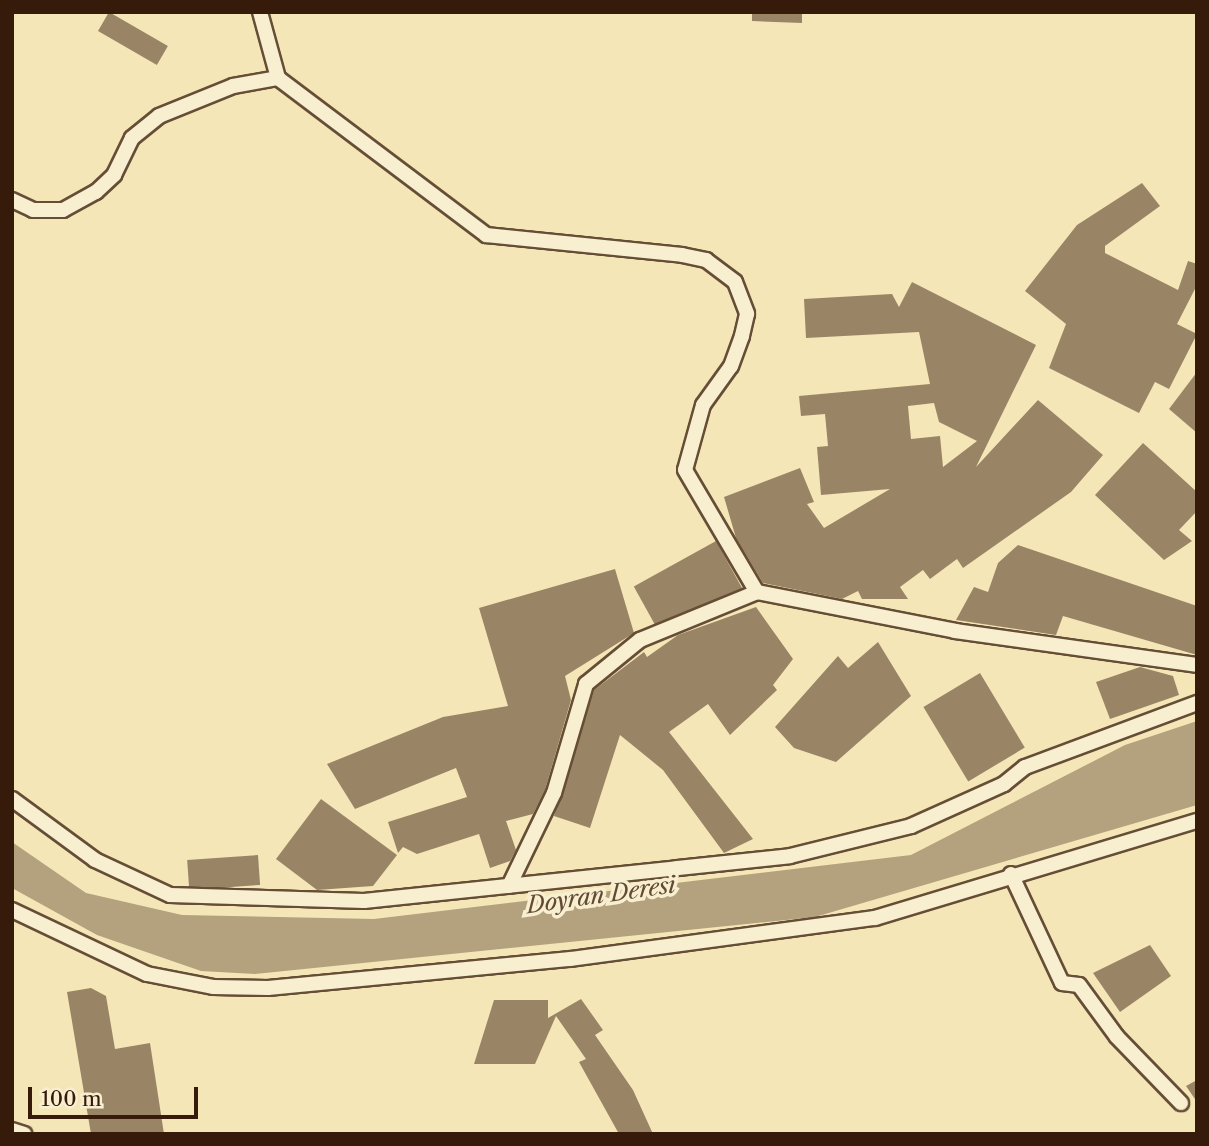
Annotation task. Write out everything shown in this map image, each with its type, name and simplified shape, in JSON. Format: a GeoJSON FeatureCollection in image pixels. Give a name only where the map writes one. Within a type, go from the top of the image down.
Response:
{"type":"FeatureCollection","features":[{"type":"Feature","properties":{"kind":"street"},"geometry":{"type":"LineString","coordinates":[[260,12],[278,78],[486,235],[682,255],[706,260],[735,282],[747,314],[742,336],[731,366],[703,404],[684,470],[757,592]]}},
{"type":"Feature","properties":{"kind":"street"},"geometry":{"type":"LineString","coordinates":[[12,200],[33,210],[63,210],[96,192],[114,175],[132,138],[159,116],[233,86],[278,78]]}},
{"type":"Feature","properties":{"kind":"street"},"geometry":{"type":"LineString","coordinates":[[509,886],[554,793],[586,684],[640,640],[757,592],[955,631],[1197,665]]}},
{"type":"Feature","properties":{"kind":"street"},"geometry":{"type":"LineString","coordinates":[[12,799],[95,860],[170,895],[364,901],[790,856],[911,826],[1004,784],[1025,767],[1197,704]]}},
{"type":"Feature","properties":{"kind":"street"},"geometry":{"type":"LineString","coordinates":[[12,910],[147,974],[213,987],[268,988],[798,930],[875,918],[1011,874],[1197,821]]}},
{"type":"Feature","properties":{"kind":"street"},"geometry":{"type":"LineString","coordinates":[[1011,874],[1062,983],[1079,985],[1130,1051],[1181,1103]]}},
{"type":"Feature","properties":{"kind":"street"},"geometry":{"type":"LineString","coordinates":[[12,1130],[24,1134]]}},
{"type":"Feature","properties":{"kind":"water","name":"Doyran Deresi"},"geometry":{"type":"Polygon","coordinates":[[[1197,721],[1197,805],[815,917],[255,974],[201,971],[97,935],[12,888],[12,842],[86,893],[182,915],[374,919],[911,855],[1125,745],[1197,721]]]}},
{"type":"Feature","properties":{"kind":"building"},"geometry":{"type":"Polygon","coordinates":[[[109,12],[168,46],[157,65],[98,31],[109,12]]]}},
{"type":"Feature","properties":{"kind":"building"},"geometry":{"type":"Polygon","coordinates":[[[752,12],[802,12],[802,23],[752,21],[752,12]]]}},
{"type":"Feature","properties":{"kind":"building"},"geometry":{"type":"Polygon","coordinates":[[[1142,183],[1160,206],[1105,246],[1105,253],[1178,290],[1188,261],[1197,264],[1197,285],[1177,324],[1197,334],[1169,389],[1155,382],[1139,413],[1049,368],[1066,324],[1025,291],[1077,225],[1142,183]]]}},
{"type":"Feature","properties":{"kind":"building"},"geometry":{"type":"Polygon","coordinates":[[[912,282],[1036,345],[976,467],[1038,400],[1103,455],[1071,492],[963,568],[957,559],[930,579],[923,570],[900,587],[908,599],[862,599],[858,591],[842,599],[763,583],[736,538],[724,497],[800,468],[814,502],[807,504],[824,528],[890,489],[821,495],[817,447],[828,446],[825,414],[801,416],[799,396],[930,384],[919,332],[806,338],[804,299],[892,294],[899,307],[912,282]],[[934,403],[908,406],[911,439],[940,436],[943,467],[977,441],[939,422],[934,403]]]}},
{"type":"Feature","properties":{"kind":"building"},"geometry":{"type":"Polygon","coordinates":[[[1197,372],[1197,433],[1169,409],[1197,372]]]}},
{"type":"Feature","properties":{"kind":"building"},"geometry":{"type":"Polygon","coordinates":[[[1143,443],[1197,492],[1197,511],[1179,530],[1192,541],[1164,560],[1095,495],[1143,443]]]}},
{"type":"Feature","properties":{"kind":"building"},"geometry":{"type":"Polygon","coordinates":[[[716,541],[742,588],[660,634],[634,587],[716,541]]]}},
{"type":"Feature","properties":{"kind":"building"},"geometry":{"type":"Polygon","coordinates":[[[1018,545],[1197,606],[1197,655],[1063,616],[1056,635],[956,620],[974,587],[988,592],[998,563],[1018,545]]]}},
{"type":"Feature","properties":{"kind":"building"},"geometry":{"type":"Polygon","coordinates":[[[615,569],[634,633],[565,676],[571,700],[545,790],[533,814],[506,821],[516,850],[510,861],[490,868],[479,834],[417,854],[403,847],[398,853],[388,822],[467,797],[456,768],[355,809],[327,764],[443,717],[508,706],[479,608],[615,569]]]}},
{"type":"Feature","properties":{"kind":"building"},"geometry":{"type":"Polygon","coordinates":[[[756,607],[793,659],[773,685],[777,690],[730,735],[708,704],[669,732],[753,839],[724,853],[663,770],[620,735],[590,828],[554,816],[594,690],[644,652],[647,657],[678,635],[756,607]]]}},
{"type":"Feature","properties":{"kind":"building"},"geometry":{"type":"Polygon","coordinates":[[[878,642],[911,696],[836,762],[794,748],[775,727],[838,656],[848,668],[878,642]]]}},
{"type":"Feature","properties":{"kind":"building"},"geometry":{"type":"Polygon","coordinates":[[[1140,667],[1173,676],[1179,695],[1110,719],[1096,682],[1140,667]]]}},
{"type":"Feature","properties":{"kind":"building"},"geometry":{"type":"Polygon","coordinates":[[[980,673],[1025,748],[968,782],[923,707],[980,673]]]}},
{"type":"Feature","properties":{"kind":"building"},"geometry":{"type":"Polygon","coordinates":[[[321,799],[397,855],[373,886],[317,890],[276,859],[321,799]]]}},
{"type":"Feature","properties":{"kind":"building"},"geometry":{"type":"Polygon","coordinates":[[[258,855],[260,885],[189,890],[187,860],[258,855]]]}},
{"type":"Feature","properties":{"kind":"building"},"geometry":{"type":"Polygon","coordinates":[[[1150,945],[1171,976],[1120,1012],[1093,973],[1150,945]]]}},
{"type":"Feature","properties":{"kind":"building"},"geometry":{"type":"Polygon","coordinates":[[[91,988],[106,996],[115,1049],[150,1043],[164,1134],[91,1134],[67,992],[91,988]]]}},
{"type":"Feature","properties":{"kind":"building"},"geometry":{"type":"Polygon","coordinates":[[[581,999],[603,1030],[595,1035],[633,1090],[653,1134],[619,1134],[579,1062],[586,1059],[556,1016],[535,1064],[474,1064],[494,1000],[548,1000],[548,1018],[581,999]]]}},
{"type":"Feature","properties":{"kind":"building"},"geometry":{"type":"Polygon","coordinates":[[[1197,1080],[1197,1102],[1186,1086],[1197,1080]]]}}]}
